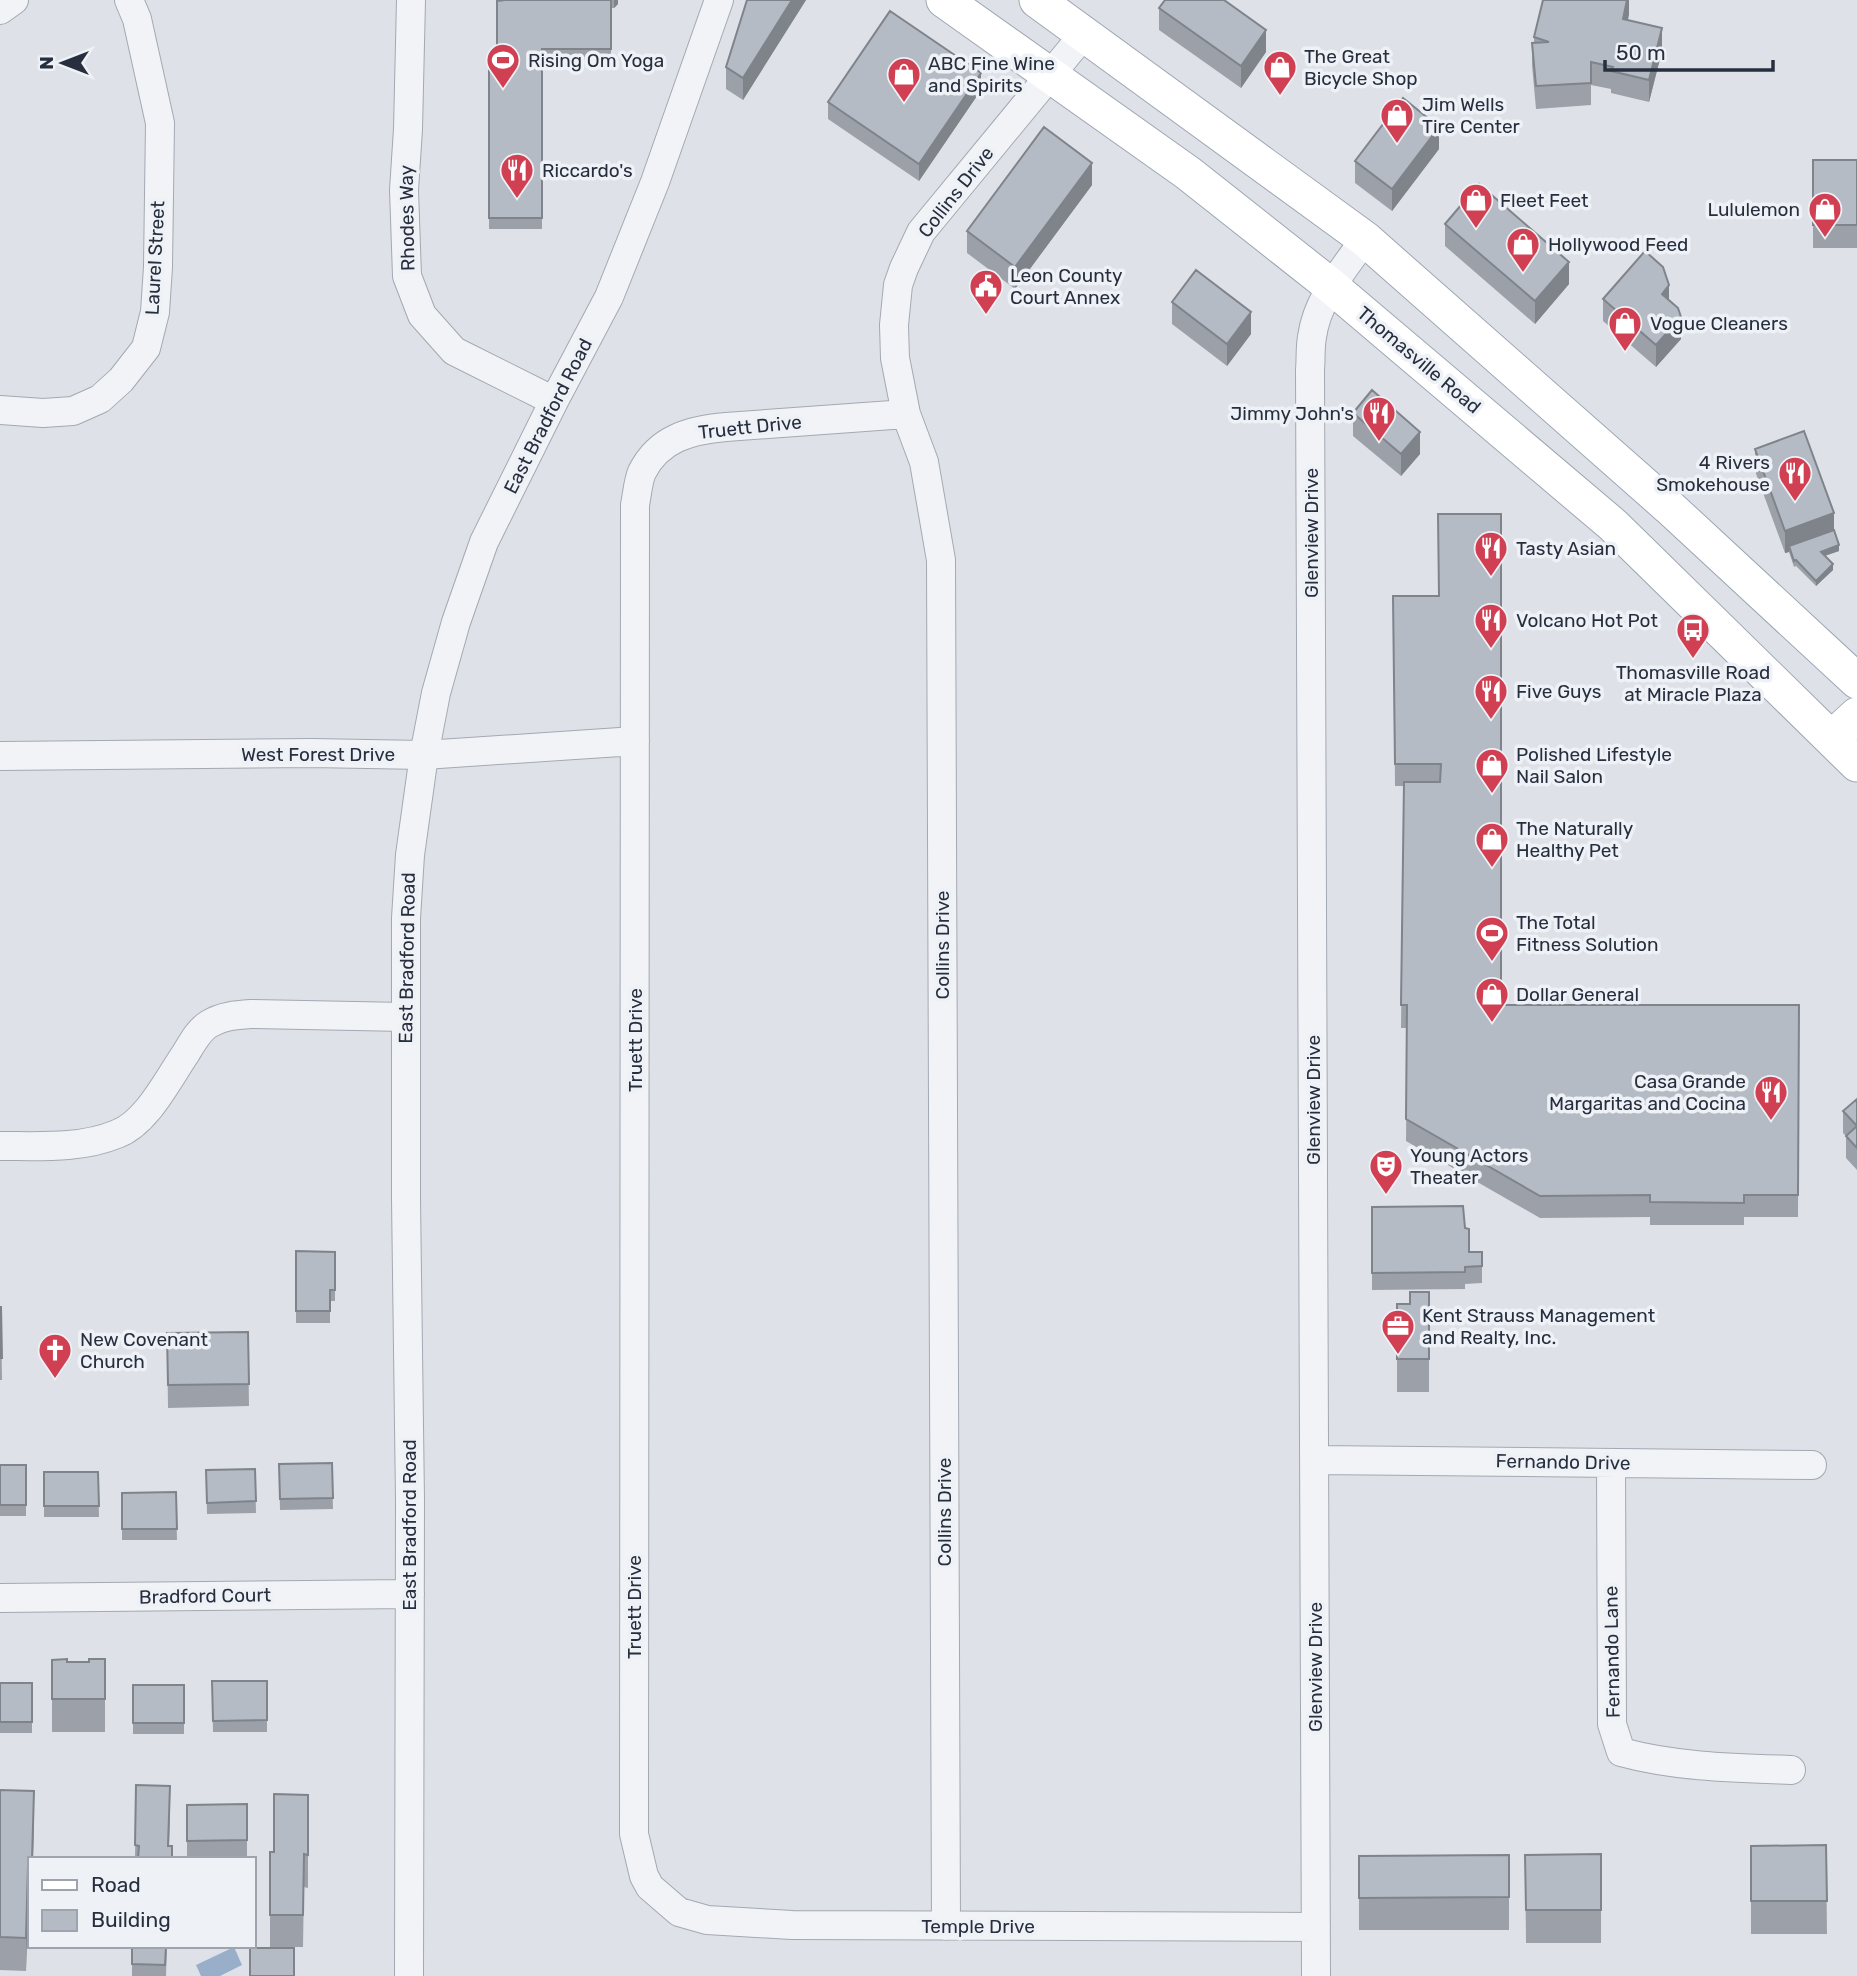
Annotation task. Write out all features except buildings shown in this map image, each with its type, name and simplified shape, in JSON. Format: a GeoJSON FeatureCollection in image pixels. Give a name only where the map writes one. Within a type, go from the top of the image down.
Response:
{"type":"FeatureCollection","features":[{"type":"Feature","properties":{"kind":"main road","name":"Thomasville Road"},"geometry":{"type":"LineString","coordinates":[[944,0],[1188,173],[1331,286],[1613,525],[1844,727],[1857,764]]}},
{"type":"Feature","properties":{"kind":"main road"},"geometry":{"type":"LineString","coordinates":[[1037,0],[1365,239],[1669,507],[1857,681]]}},
{"type":"Feature","properties":{"kind":"main road"},"geometry":{"type":"LineString","coordinates":[[1531,456],[1567,417]]}},
{"type":"Feature","properties":{"kind":"street"},"geometry":{"type":"LineString","coordinates":[[0,10],[14,0]]}},
{"type":"Feature","properties":{"kind":"street","name":"Laurel Street"},"geometry":{"type":"LineString","coordinates":[[0,410],[43,413],[73,411],[100,399],[121,380],[146,348],[155,312],[157,290],[159,123],[137,19],[129,0]]}},
{"type":"Feature","properties":{"kind":"street","name":"Rhodes Way"},"geometry":{"type":"LineString","coordinates":[[411,0],[404,190],[407,276],[422,315],[454,351],[554,401]]}},
{"type":"Feature","properties":{"kind":"street","name":"East Bradford Road"},"geometry":{"type":"LineString","coordinates":[[409,1976],[406,918],[410,855],[424,755],[436,693],[456,622],[484,542],[609,297],[651,194],[719,0]]}},
{"type":"Feature","properties":{"kind":"street","name":"Collins Drive"},"geometry":{"type":"LineString","coordinates":[[946,1926],[941,560],[924,462],[906,414],[895,358],[894,325],[898,285],[922,232],[1084,34]]}},
{"type":"Feature","properties":{"kind":"street","name":"Glenview Drive"},"geometry":{"type":"LineString","coordinates":[[1316,1976],[1310,370],[1312,335],[1317,316],[1331,286],[1365,239]]}},
{"type":"Feature","properties":{"kind":"street","name":"Truett Drive"},"geometry":{"type":"LineString","coordinates":[[650,1886],[644,1876],[634,1833],[635,505],[642,473],[661,448],[679,436],[702,429],[906,414]]}},
{"type":"Feature","properties":{"kind":"street","name":"West Forest Drive"},"geometry":{"type":"LineString","coordinates":[[0,756],[311,753],[424,755],[635,741]]}},
{"type":"Feature","properties":{"kind":"street"},"geometry":{"type":"LineString","coordinates":[[0,1146],[59,1146],[118,1134],[146,1112],[195,1039],[208,1025],[226,1017],[251,1014],[405,1017]]}},
{"type":"Feature","properties":{"kind":"street","name":"Fernando Drive"},"geometry":{"type":"LineString","coordinates":[[1315,1460],[1812,1465]]}},
{"type":"Feature","properties":{"kind":"street","name":"Fernando Lane"},"geometry":{"type":"LineString","coordinates":[[1611,1463],[1612,1724],[1621,1752],[1650,1760],[1729,1768],[1791,1770]]}},
{"type":"Feature","properties":{"kind":"street","name":"Bradford Court"},"geometry":{"type":"LineString","coordinates":[[0,1598],[410,1594]]}},
{"type":"Feature","properties":{"kind":"street","name":"Temple Drive"},"geometry":{"type":"LineString","coordinates":[[650,1886],[679,1912],[707,1920],[792,1926],[1316,1927]]}},
{"type":"Feature","properties":{"kind":"water"},"geometry":{"type":"Polygon","coordinates":[[[234,1948],[242,1965],[220,1976],[201,1976],[196,1965],[234,1948]]]}},
{"type":"Feature","properties":{"kind":"place","name":"Rising Om Yoga"},"geometry":{"type":"Point","coordinates":[503,90]}},
{"type":"Feature","properties":{"kind":"place","name":"The Great Bicycle Shop"},"geometry":{"type":"Point","coordinates":[1280,97]}},
{"type":"Feature","properties":{"kind":"place","name":"ABC Fine Wine and Spirits"},"geometry":{"type":"Point","coordinates":[904,104]}},
{"type":"Feature","properties":{"kind":"place","name":"Jim Wells Tire Center"},"geometry":{"type":"Point","coordinates":[1397,145]}},
{"type":"Feature","properties":{"kind":"place","name":"Riccardo's"},"geometry":{"type":"Point","coordinates":[517,200]}},
{"type":"Feature","properties":{"kind":"place","name":"Fleet Feet"},"geometry":{"type":"Point","coordinates":[1476,230]}},
{"type":"Feature","properties":{"kind":"place","name":"Lululemon"},"geometry":{"type":"Point","coordinates":[1825,239]}},
{"type":"Feature","properties":{"kind":"place","name":"Hollywood Feed"},"geometry":{"type":"Point","coordinates":[1523,274]}},
{"type":"Feature","properties":{"kind":"place","name":"Leon County Court Annex"},"geometry":{"type":"Point","coordinates":[986,316]}},
{"type":"Feature","properties":{"kind":"place","name":"Vogue Cleaners"},"geometry":{"type":"Point","coordinates":[1625,353]}},
{"type":"Feature","properties":{"kind":"place","name":"Jimmy John's"},"geometry":{"type":"Point","coordinates":[1379,443]}},
{"type":"Feature","properties":{"kind":"place","name":"4 Rivers Smokehouse"},"geometry":{"type":"Point","coordinates":[1795,503]}},
{"type":"Feature","properties":{"kind":"place","name":"Tasty Asian"},"geometry":{"type":"Point","coordinates":[1491,578]}},
{"type":"Feature","properties":{"kind":"place","name":"Volcano Hot Pot"},"geometry":{"type":"Point","coordinates":[1491,650]}},
{"type":"Feature","properties":{"kind":"place","name":"Thomasville Road at Miracle Plaza"},"geometry":{"type":"Point","coordinates":[1693,660]}},
{"type":"Feature","properties":{"kind":"place","name":"Five Guys"},"geometry":{"type":"Point","coordinates":[1491,721]}},
{"type":"Feature","properties":{"kind":"place","name":"Polished Lifestyle Nail Salon"},"geometry":{"type":"Point","coordinates":[1492,795]}},
{"type":"Feature","properties":{"kind":"place","name":"The Naturally Healthy Pet"},"geometry":{"type":"Point","coordinates":[1492,869]}},
{"type":"Feature","properties":{"kind":"place","name":"The Total Fitness Solution"},"geometry":{"type":"Point","coordinates":[1492,963]}},
{"type":"Feature","properties":{"kind":"place","name":"Dollar General"},"geometry":{"type":"Point","coordinates":[1492,1024]}},
{"type":"Feature","properties":{"kind":"place","name":"Casa Grande Margaritas and Cocina"},"geometry":{"type":"Point","coordinates":[1771,1122]}},
{"type":"Feature","properties":{"kind":"place","name":"Young Actors Theater"},"geometry":{"type":"Point","coordinates":[1386,1196]}},
{"type":"Feature","properties":{"kind":"place","name":"Kent Strauss Management and Realty, Inc."},"geometry":{"type":"Point","coordinates":[1398,1356]}},
{"type":"Feature","properties":{"kind":"place","name":"New Covenant Church"},"geometry":{"type":"Point","coordinates":[55,1380]}}]}
